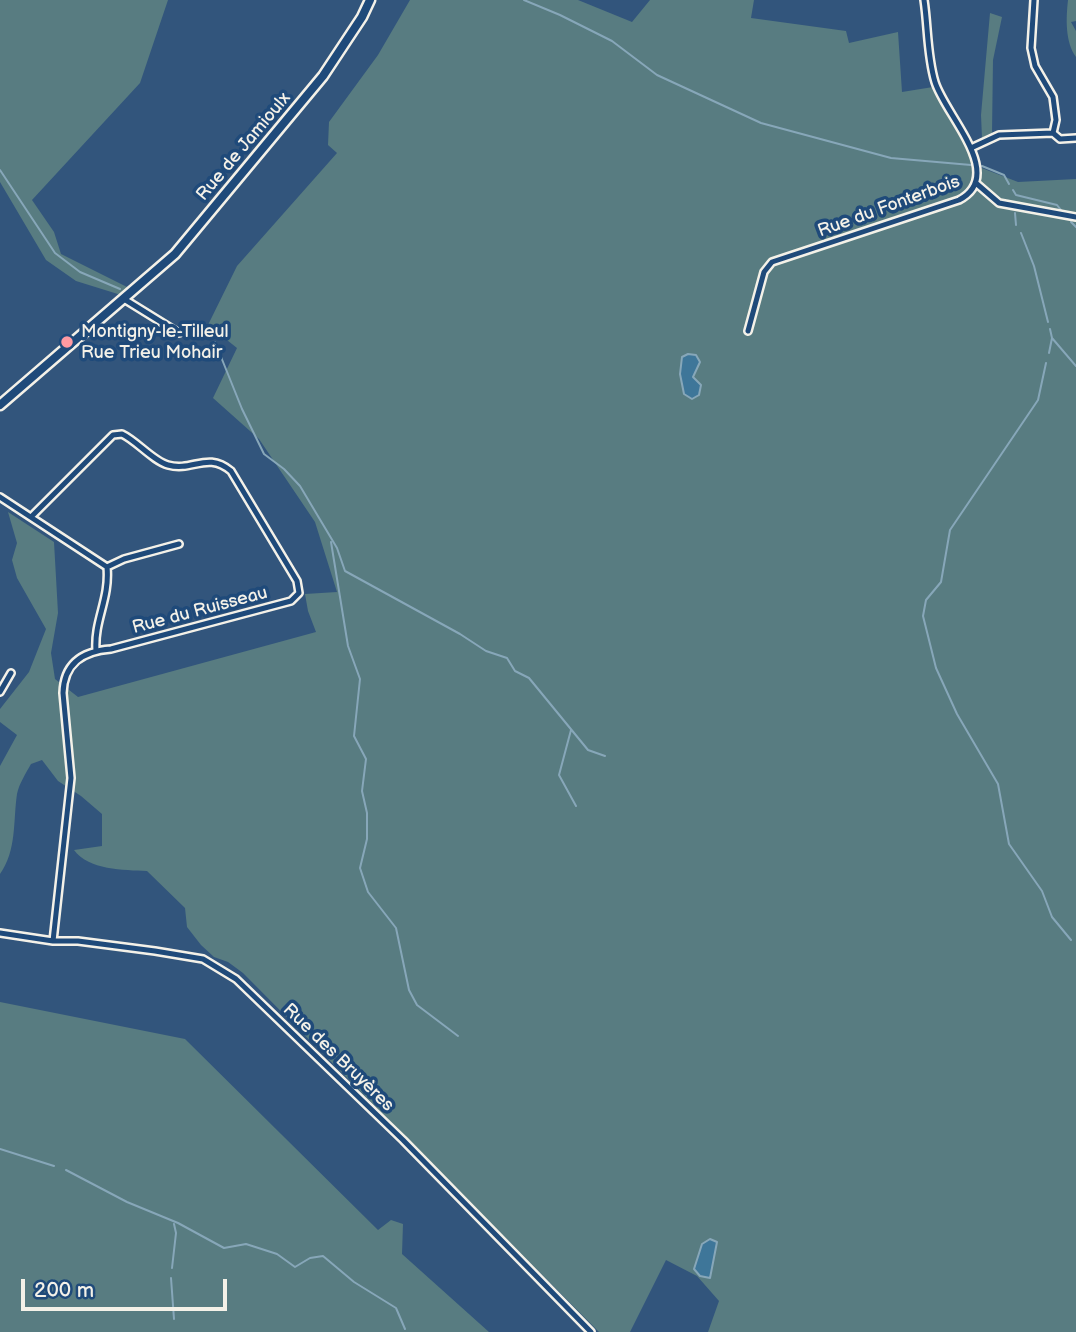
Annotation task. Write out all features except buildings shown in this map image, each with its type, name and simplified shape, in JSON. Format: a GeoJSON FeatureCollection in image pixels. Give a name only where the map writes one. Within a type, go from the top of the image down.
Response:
{"type":"FeatureCollection","features":[{"type":"Feature","properties":{"kind":"street","name":"Rue de Jamioulx"},"geometry":{"type":"LineString","coordinates":[[0,405],[175,254],[323,76],[362,17],[370,0]]}},
{"type":"Feature","properties":{"kind":"street","name":"Rue du Fonterbois"},"geometry":{"type":"LineString","coordinates":[[748,331],[764,272],[772,262],[959,201],[973,191],[977,184],[977,166],[971,148],[936,85],[925,0]]}},
{"type":"Feature","properties":{"kind":"street"},"geometry":{"type":"LineString","coordinates":[[1034,0],[1031,48],[1035,66],[1053,97],[1056,120],[1053,133]]}},
{"type":"Feature","properties":{"kind":"street"},"geometry":{"type":"LineString","coordinates":[[971,148],[999,135],[1053,133],[1060,139],[1076,138]]}},
{"type":"Feature","properties":{"kind":"street"},"geometry":{"type":"LineString","coordinates":[[977,184],[999,203],[1076,217]]}},
{"type":"Feature","properties":{"kind":"street"},"geometry":{"type":"LineString","coordinates":[[124,299],[179,333]]}},
{"type":"Feature","properties":{"kind":"street","name":"Rue du Ruisseau"},"geometry":{"type":"LineString","coordinates":[[30,517],[113,435],[122,434],[166,465],[213,460],[223,464],[231,471],[297,581],[299,593],[292,601],[111,649],[96,650]]}},
{"type":"Feature","properties":{"kind":"street"},"geometry":{"type":"LineString","coordinates":[[0,496],[107,567]]}},
{"type":"Feature","properties":{"kind":"street"},"geometry":{"type":"LineString","coordinates":[[107,567],[124,559],[178,544]]}},
{"type":"Feature","properties":{"kind":"street"},"geometry":{"type":"LineString","coordinates":[[53,941],[71,778],[63,680],[71,664],[96,650],[95,638],[109,586],[107,567]]}},
{"type":"Feature","properties":{"kind":"street"},"geometry":{"type":"LineString","coordinates":[[0,692],[11,673]]}},
{"type":"Feature","properties":{"kind":"street","name":"Rue des Bruyères"},"geometry":{"type":"LineString","coordinates":[[0,933],[204,959],[236,979],[403,1140],[592,1332]]}},
{"type":"Feature","properties":{"kind":"green space"},"geometry":{"type":"Polygon","coordinates":[[[0,0],[168,0],[140,83],[32,200],[54,232],[61,254],[129,288],[121,295],[76,281],[46,260],[0,182],[0,0]]]}},
{"type":"Feature","properties":{"kind":"green space"},"geometry":{"type":"Polygon","coordinates":[[[410,0],[578,0],[632,22],[650,0],[754,0],[751,18],[846,31],[849,43],[898,32],[902,92],[933,87],[970,151],[974,165],[1018,182],[1076,179],[1076,1332],[708,1332],[719,1301],[697,1276],[666,1260],[630,1332],[599,1332],[243,973],[228,962],[214,957],[201,945],[187,927],[185,908],[147,871],[107,868],[80,857],[74,850],[102,846],[102,814],[58,781],[42,760],[31,764],[19,786],[12,845],[0,874],[0,766],[17,735],[0,722],[0,709],[29,672],[46,629],[17,578],[12,560],[17,543],[8,512],[54,542],[58,613],[51,653],[55,679],[78,697],[316,632],[305,594],[337,592],[315,522],[259,439],[213,398],[237,348],[208,325],[237,266],[337,153],[328,145],[329,122],[378,55],[410,0]]]}},
{"type":"Feature","properties":{"kind":"green space"},"geometry":{"type":"Polygon","coordinates":[[[1068,0],[1076,0],[1076,21],[1071,22],[1076,31],[1076,57],[1068,37],[1068,0]]]}},
{"type":"Feature","properties":{"kind":"green space"},"geometry":{"type":"Polygon","coordinates":[[[990,13],[1002,17],[993,60],[992,133],[982,138],[981,115],[990,13]]]}},
{"type":"Feature","properties":{"kind":"green space"},"geometry":{"type":"Polygon","coordinates":[[[0,1002],[185,1039],[378,1230],[391,1220],[403,1224],[402,1254],[489,1332],[0,1332],[0,1002]]]}},
{"type":"Feature","properties":{"kind":"water"},"geometry":{"type":"Polygon","coordinates":[[[688,354],[696,355],[700,362],[693,377],[701,385],[699,395],[692,399],[684,394],[680,374],[682,357],[688,354]]]}},
{"type":"Feature","properties":{"kind":"water"},"geometry":{"type":"Polygon","coordinates":[[[710,1239],[717,1242],[710,1278],[700,1276],[694,1269],[702,1244],[710,1239]]]}},
{"type":"Feature","properties":{"kind":"waterway"},"geometry":{"type":"LineString","coordinates":[[524,0],[612,41],[657,75],[761,123],[891,158],[971,165]]}},
{"type":"Feature","properties":{"kind":"waterway"},"geometry":{"type":"LineString","coordinates":[[982,166],[1004,175],[1009,184]]}},
{"type":"Feature","properties":{"kind":"waterway"},"geometry":{"type":"LineString","coordinates":[[0,170],[55,253],[80,272],[120,289]]}},
{"type":"Feature","properties":{"kind":"waterway"},"geometry":{"type":"LineString","coordinates":[[1013,190],[1016,195],[1057,205],[1061,210]]}},
{"type":"Feature","properties":{"kind":"waterway"},"geometry":{"type":"LineString","coordinates":[[1015,213],[1016,225]]}},
{"type":"Feature","properties":{"kind":"waterway"},"geometry":{"type":"LineString","coordinates":[[1071,222],[1076,227]]}},
{"type":"Feature","properties":{"kind":"waterway"},"geometry":{"type":"LineString","coordinates":[[1021,233],[1034,266],[1048,322]]}},
{"type":"Feature","properties":{"kind":"waterway"},"geometry":{"type":"LineString","coordinates":[[1049,353],[1052,338],[1050,329]]}},
{"type":"Feature","properties":{"kind":"waterway"},"geometry":{"type":"LineString","coordinates":[[1052,338],[1076,366]]}},
{"type":"Feature","properties":{"kind":"waterway"},"geometry":{"type":"LineString","coordinates":[[215,342],[242,409],[264,454],[300,486],[337,548],[345,571],[486,651],[507,658],[515,671],[529,678],[588,750],[605,756]]}},
{"type":"Feature","properties":{"kind":"waterway"},"geometry":{"type":"LineString","coordinates":[[1046,363],[1038,400],[950,530],[941,582],[926,600],[923,616],[936,668],[957,714],[998,784],[1009,844],[1042,891],[1052,917],[1071,940]]}},
{"type":"Feature","properties":{"kind":"waterway"},"geometry":{"type":"LineString","coordinates":[[331,542],[348,646],[360,679],[354,736],[366,759],[362,791],[367,813],[367,839],[360,868],[368,892],[396,928],[409,990],[417,1005],[458,1036]]}},
{"type":"Feature","properties":{"kind":"waterway"},"geometry":{"type":"LineString","coordinates":[[571,730],[559,775],[576,806]]}},
{"type":"Feature","properties":{"kind":"waterway"},"geometry":{"type":"LineString","coordinates":[[0,1149],[54,1166]]}},
{"type":"Feature","properties":{"kind":"waterway"},"geometry":{"type":"LineString","coordinates":[[66,1170],[224,1248],[246,1244],[277,1254],[295,1267],[310,1258],[323,1256],[354,1282],[396,1308],[405,1329]]}},
{"type":"Feature","properties":{"kind":"waterway"},"geometry":{"type":"LineString","coordinates":[[172,1268],[176,1233],[174,1224]]}},
{"type":"Feature","properties":{"kind":"waterway"},"geometry":{"type":"LineString","coordinates":[[171,1278],[174,1319]]}},
{"type":"Feature","properties":{"kind":"place","name":"Montigny-le-Tilleul Rue Trieu Mohair"},"geometry":{"type":"Point","coordinates":[67,342]}}]}
